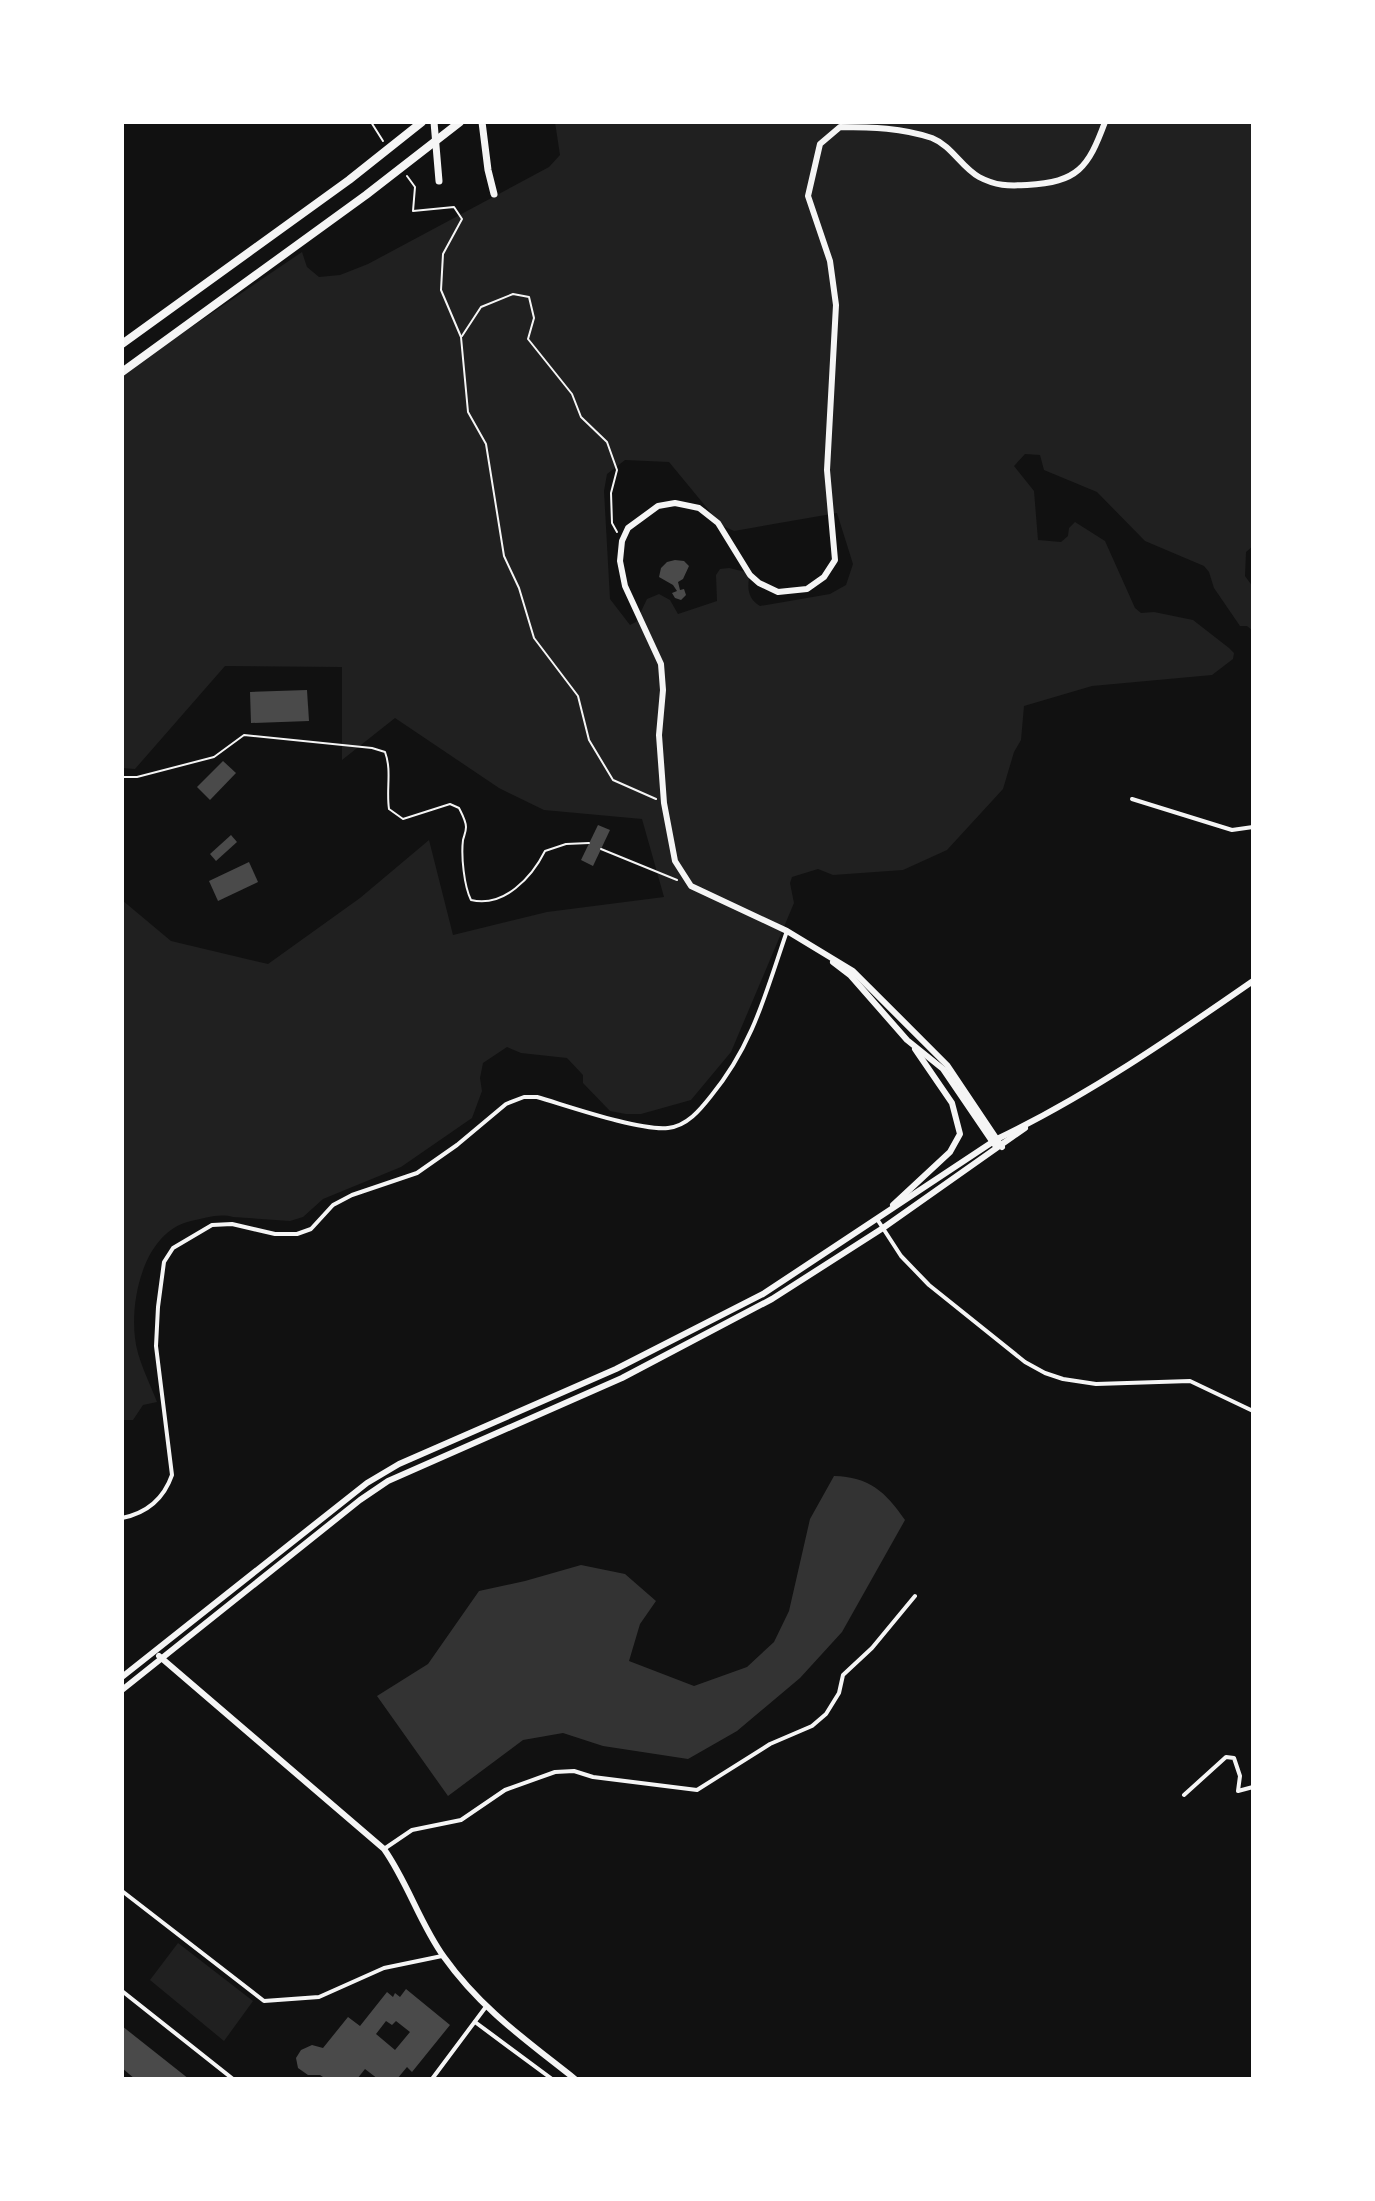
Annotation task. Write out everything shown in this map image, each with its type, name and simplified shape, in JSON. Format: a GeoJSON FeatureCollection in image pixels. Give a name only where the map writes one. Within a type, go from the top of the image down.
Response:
{"type":"FeatureCollection","features":[{"type":"Feature","properties":{"kind":"highway"},"geometry":{"type":"LineString","coordinates":[[122,344],[349,180],[422,122]]}},
{"type":"Feature","properties":{"kind":"highway"},"geometry":{"type":"LineString","coordinates":[[122,372],[366,195],[460,122]]}},
{"type":"Feature","properties":{"kind":"main road"},"geometry":{"type":"LineString","coordinates":[[434,122],[439,181]]}},
{"type":"Feature","properties":{"kind":"main road"},"geometry":{"type":"LineString","coordinates":[[482,122],[494,194]]}},
{"type":"Feature","properties":{"kind":"main road"},"geometry":{"type":"LineString","coordinates":[[995,1141],[947,1065],[879,994],[844,964],[787,931],[691,886],[675,861],[664,803],[659,735],[663,690],[661,664],[625,586],[620,561],[622,541],[628,528],[637,520],[658,506],[675,503],[699,508],[718,523],[750,575],[778,592],[807,589],[824,577],[835,560],[827,470],[836,305],[830,261],[808,196],[820,144],[840,127],[885,127],[934,139],[950,149],[976,175],[999,186],[1054,184],[1074,175],[1094,150],[1105,122]]}},
{"type":"Feature","properties":{"kind":"main road"},"geometry":{"type":"LineString","coordinates":[[787,931],[842,968],[869,996],[945,1090],[957,1115],[960,1134],[950,1152],[877,1219]]}},
{"type":"Feature","properties":{"kind":"main road"},"geometry":{"type":"LineString","coordinates":[[122,1677],[351,1495],[391,1469],[643,1355],[784,1282],[995,1141],[1034,1121],[1176,1035],[1253,981]]}},
{"type":"Feature","properties":{"kind":"main road"},"geometry":{"type":"LineString","coordinates":[[869,996],[870,990],[879,994]]}},
{"type":"Feature","properties":{"kind":"main road"},"geometry":{"type":"LineString","coordinates":[[907,1040],[913,1042],[916,1038],[911,1026]]}},
{"type":"Feature","properties":{"kind":"main road"},"geometry":{"type":"LineString","coordinates":[[907,1040],[943,1069],[1000,1148]]}},
{"type":"Feature","properties":{"kind":"main road"},"geometry":{"type":"LineString","coordinates":[[122,1690],[388,1481],[622,1378],[786,1292],[1000,1148],[1034,1121]]}},
{"type":"Feature","properties":{"kind":"main road"},"geometry":{"type":"LineString","coordinates":[[153,1651],[384,1849],[442,1956],[485,2008],[575,2079]]}},
{"type":"Feature","properties":{"kind":"street"},"geometry":{"type":"LineString","coordinates":[[1132,799],[1232,830],[1253,827]]}},
{"type":"Feature","properties":{"kind":"street"},"geometry":{"type":"LineString","coordinates":[[122,1518],[134,1516],[150,1507],[166,1490],[172,1475],[156,1346],[164,1262],[173,1248],[212,1225],[232,1224],[275,1234],[297,1234],[311,1229],[333,1205],[352,1195],[417,1173],[506,1104],[524,1097],[537,1097],[641,1126],[670,1128],[680,1124],[702,1107],[746,1046],[787,931]]}},
{"type":"Feature","properties":{"kind":"street"},"geometry":{"type":"LineString","coordinates":[[877,1219],[901,1256],[921,1278],[1025,1362],[1063,1379],[1096,1384],[1190,1381],[1253,1411]]}},
{"type":"Feature","properties":{"kind":"street"},"geometry":{"type":"LineString","coordinates":[[384,1849],[403,1834],[422,1826],[461,1820],[505,1790],[555,1772],[574,1771],[593,1777],[697,1790],[770,1744],[812,1726],[826,1714],[839,1693],[843,1675],[872,1648],[915,1596]]}},
{"type":"Feature","properties":{"kind":"street"},"geometry":{"type":"LineString","coordinates":[[1184,1795],[1226,1757],[1234,1758],[1240,1776],[1238,1791],[1253,1787]]}},
{"type":"Feature","properties":{"kind":"street"},"geometry":{"type":"LineString","coordinates":[[122,1891],[264,2001],[319,1997],[384,1968],[442,1956]]}},
{"type":"Feature","properties":{"kind":"street"},"geometry":{"type":"LineString","coordinates":[[122,1991],[233,2079]]}},
{"type":"Feature","properties":{"kind":"street"},"geometry":{"type":"LineString","coordinates":[[432,2079],[485,2008]]}},
{"type":"Feature","properties":{"kind":"street"},"geometry":{"type":"LineString","coordinates":[[475,2022],[552,2079]]}},
{"type":"Feature","properties":{"kind":"street"},"geometry":{"type":"LineString","coordinates":[[221,2079],[225,2073]]}},
{"type":"Feature","properties":{"kind":"path"},"geometry":{"type":"LineString","coordinates":[[371,122],[389,150]]}},
{"type":"Feature","properties":{"kind":"path"},"geometry":{"type":"LineString","coordinates":[[407,175],[415,187],[413,211],[454,207],[462,219],[443,254],[441,290],[461,337],[468,412],[486,444],[504,556],[519,588],[534,638],[578,696],[589,740],[613,780],[664,803]]}},
{"type":"Feature","properties":{"kind":"path"},"geometry":{"type":"LineString","coordinates":[[461,337],[481,307],[513,294],[529,297],[534,318],[528,339],[572,394],[581,417],[607,442],[617,470],[611,493],[612,523],[622,541]]}},
{"type":"Feature","properties":{"kind":"path"},"geometry":{"type":"LineString","coordinates":[[122,777],[137,777],[214,757],[244,735],[372,748],[385,752],[391,767],[386,791],[389,809],[403,819],[450,804],[459,808],[466,827],[463,841],[466,891],[471,900],[483,903],[512,892],[537,866],[545,851],[566,844],[589,843]]}},
{"type":"Feature","properties":{"kind":"path"},"geometry":{"type":"LineString","coordinates":[[601,849],[691,886]]}},
{"type":"Feature","properties":{"kind":"shaded area"},"geometry":{"type":"Polygon","coordinates":[[[555,122],[1253,122],[1253,546],[1246,552],[1245,576],[1253,587],[1253,631],[1247,626],[1240,626],[1214,588],[1204,566],[1145,541],[1097,492],[1044,470],[1040,455],[1025,454],[1014,466],[1034,491],[1038,540],[1061,542],[1075,522],[1105,541],[1135,608],[1141,613],[1154,612],[1193,620],[1229,648],[1234,653],[1233,659],[1212,675],[1092,686],[1024,706],[1021,740],[1014,752],[1003,789],[947,850],[903,870],[833,875],[818,869],[792,877],[790,883],[794,903],[731,1052],[691,1100],[641,1114],[610,1111],[583,1083],[583,1075],[567,1058],[521,1053],[507,1047],[483,1063],[480,1078],[482,1091],[472,1118],[401,1167],[323,1199],[303,1217],[290,1221],[217,1216],[175,1227],[152,1252],[138,1286],[135,1304],[136,1346],[157,1402],[143,1405],[133,1420],[122,1420],[122,900],[171,941],[268,964],[360,898],[429,840],[453,935],[547,912],[664,897],[642,819],[544,810],[499,788],[395,718],[342,760],[342,667],[225,666],[135,769],[122,768],[122,374],[302,252],[307,267],[319,277],[340,275],[368,264],[549,167],[560,155],[555,122]],[[625,460],[607,474],[604,491],[610,599],[630,625],[636,622],[647,599],[659,594],[670,600],[678,614],[717,601],[716,575],[720,569],[750,573],[749,592],[760,606],[830,594],[846,585],[853,564],[837,513],[734,531],[721,525],[669,462],[625,460]]]}},
{"type":"Feature","properties":{"kind":"shaded area"},"geometry":{"type":"Polygon","coordinates":[[[834,1476],[867,1483],[883,1494],[905,1520],[842,1632],[800,1678],[737,1731],[688,1759],[603,1746],[563,1733],[523,1740],[448,1796],[377,1696],[428,1664],[479,1591],[581,1565],[625,1574],[656,1601],[640,1624],[629,1661],[694,1686],[747,1667],[774,1642],[789,1611],[810,1519],[834,1476]]]}},
{"type":"Feature","properties":{"kind":"shaded area"},"geometry":{"type":"Polygon","coordinates":[[[178,1943],[253,2001],[224,2041],[150,1980],[178,1943]]]}},
{"type":"Feature","properties":{"kind":"building"},"geometry":{"type":"Polygon","coordinates":[[[675,560],[684,561],[689,566],[683,579],[678,582],[680,590],[684,589],[686,595],[681,600],[672,593],[677,591],[673,585],[659,577],[661,568],[675,560]]]}},
{"type":"Feature","properties":{"kind":"building"},"geometry":{"type":"Polygon","coordinates":[[[307,690],[309,721],[251,723],[250,692],[307,690]]]}},
{"type":"Feature","properties":{"kind":"building"},"geometry":{"type":"Polygon","coordinates":[[[223,761],[236,773],[210,800],[197,787],[223,761]]]}},
{"type":"Feature","properties":{"kind":"building"},"geometry":{"type":"Polygon","coordinates":[[[598,825],[610,830],[593,866],[581,860],[598,825]]]}},
{"type":"Feature","properties":{"kind":"building"},"geometry":{"type":"Polygon","coordinates":[[[231,835],[237,842],[216,861],[210,854],[231,835]]]}},
{"type":"Feature","properties":{"kind":"building"},"geometry":{"type":"Polygon","coordinates":[[[249,862],[258,882],[218,901],[209,881],[249,862]]]}},
{"type":"Feature","properties":{"kind":"building"},"geometry":{"type":"Polygon","coordinates":[[[406,1989],[450,2025],[412,2072],[407,2067],[397,2079],[378,2079],[365,2069],[357,2079],[326,2079],[320,2075],[308,2075],[298,2068],[296,2058],[301,2050],[312,2045],[323,2048],[348,2017],[360,2026],[387,1992],[393,1997],[395,1993],[400,1997],[406,1989]],[[386,2021],[376,2034],[395,2050],[410,2032],[396,2021],[392,2025],[386,2021]]]}},
{"type":"Feature","properties":{"kind":"building"},"geometry":{"type":"Polygon","coordinates":[[[122,2026],[189,2079],[135,2079],[122,2068],[122,2026]]]}}]}
